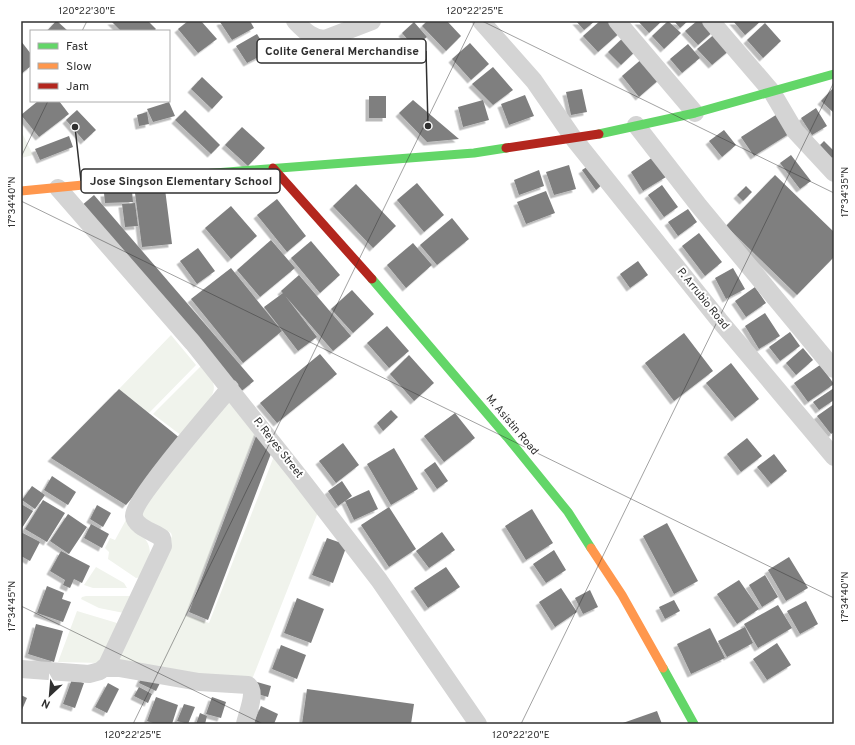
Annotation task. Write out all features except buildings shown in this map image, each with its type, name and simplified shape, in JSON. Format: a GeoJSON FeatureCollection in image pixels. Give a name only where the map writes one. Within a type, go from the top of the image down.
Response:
{"type":"FeatureCollection","features":[{"type":"Feature","properties":{"kind":"street"},"geometry":{"type":"LineString","coordinates":[[296,21],[309,34],[320,39],[325,39],[372,21]]}},
{"type":"Feature","properties":{"kind":"street","name":"P. Arrubio Road"},"geometry":{"type":"LineString","coordinates":[[481,21],[534,81],[574,139],[719,320],[834,457]]}},
{"type":"Feature","properties":{"kind":"street"},"geometry":{"type":"LineString","coordinates":[[617,21],[695,113]]}},
{"type":"Feature","properties":{"kind":"street"},"geometry":{"type":"LineString","coordinates":[[711,21],[772,92],[795,131],[834,173]]}},
{"type":"Feature","properties":{"kind":"street"},"geometry":{"type":"LineString","coordinates":[[21,191],[136,179],[474,153],[574,139],[695,113],[834,74]]}},
{"type":"Feature","properties":{"kind":"street"},"geometry":{"type":"LineString","coordinates":[[636,125],[699,206],[834,369]]}},
{"type":"Feature","properties":{"kind":"street","name":"M. Asistin Road"},"geometry":{"type":"LineString","coordinates":[[273,168],[386,295],[507,437],[568,512],[622,595],[694,724]]}},
{"type":"Feature","properties":{"kind":"street","name":"P. Reyes Street"},"geometry":{"type":"LineString","coordinates":[[58,188],[193,343],[230,388],[380,580],[478,724]]}},
{"type":"Feature","properties":{"kind":"street"},"geometry":{"type":"LineString","coordinates":[[105,668],[163,546],[162,538],[138,524],[133,515],[136,508],[152,484],[230,388]]}},
{"type":"Feature","properties":{"kind":"street"},"geometry":{"type":"LineString","coordinates":[[21,669],[89,674],[105,668],[119,668],[199,682],[248,685],[252,688],[252,694],[245,724]]}},
{"type":"Feature","properties":{"kind":"shaded area"},"geometry":{"type":"Polygon","coordinates":[[[21,131],[33,155],[21,158],[21,131]]]}},
{"type":"Feature","properties":{"kind":"shaded area"},"geometry":{"type":"Polygon","coordinates":[[[171,335],[196,365],[149,413],[119,389],[171,335]]]}},
{"type":"Feature","properties":{"kind":"shaded area"},"geometry":{"type":"Polygon","coordinates":[[[202,365],[211,378],[214,388],[213,393],[182,436],[153,414],[202,365]]]}},
{"type":"Feature","properties":{"kind":"shaded area"},"geometry":{"type":"Polygon","coordinates":[[[231,399],[256,431],[186,615],[209,623],[276,451],[320,507],[251,682],[117,662],[172,536],[171,533],[143,518],[142,513],[147,502],[231,399]]]}},
{"type":"Feature","properties":{"kind":"shaded area"},"geometry":{"type":"Polygon","coordinates":[[[127,518],[145,539],[150,550],[146,566],[141,577],[136,578],[108,559],[109,552],[105,548],[110,538],[115,540],[127,518]]]}},
{"type":"Feature","properties":{"kind":"shaded area"},"geometry":{"type":"Polygon","coordinates":[[[96,567],[124,583],[127,588],[93,588],[84,585],[96,567]]]}},
{"type":"Feature","properties":{"kind":"shaded area"},"geometry":{"type":"Polygon","coordinates":[[[131,596],[124,613],[99,608],[81,599],[82,597],[131,596]]]}},
{"type":"Feature","properties":{"kind":"shaded area"},"geometry":{"type":"Polygon","coordinates":[[[77,611],[117,623],[117,632],[100,663],[58,662],[77,611]]]}},
{"type":"Feature","properties":{"kind":"traffic: fast"},"geometry":{"type":"LineString","coordinates":[[599,134],[695,113],[834,74]]}},
{"type":"Feature","properties":{"kind":"traffic: fast"},"geometry":{"type":"LineString","coordinates":[[176,176],[474,153],[506,148]]}},
{"type":"Feature","properties":{"kind":"traffic: fast"},"geometry":{"type":"LineString","coordinates":[[372,279],[507,437],[568,512],[591,548]]}},
{"type":"Feature","properties":{"kind":"traffic: fast"},"geometry":{"type":"LineString","coordinates":[[663,668],[694,724]]}},
{"type":"Feature","properties":{"kind":"traffic: slow"},"geometry":{"type":"LineString","coordinates":[[21,191],[176,176]]}},
{"type":"Feature","properties":{"kind":"traffic: slow"},"geometry":{"type":"LineString","coordinates":[[591,548],[622,595],[663,668]]}},
{"type":"Feature","properties":{"kind":"traffic: jam"},"geometry":{"type":"LineString","coordinates":[[506,148],[599,134]]}},
{"type":"Feature","properties":{"kind":"traffic: jam"},"geometry":{"type":"LineString","coordinates":[[273,168],[372,279]]}},
{"type":"Feature","properties":{"kind":"place","name":"Colite General Merchandise"},"geometry":{"type":"Point","coordinates":[428,126]}},
{"type":"Feature","properties":{"kind":"place","name":"Jose Singson Elementary School"},"geometry":{"type":"Point","coordinates":[75,127]}}]}
